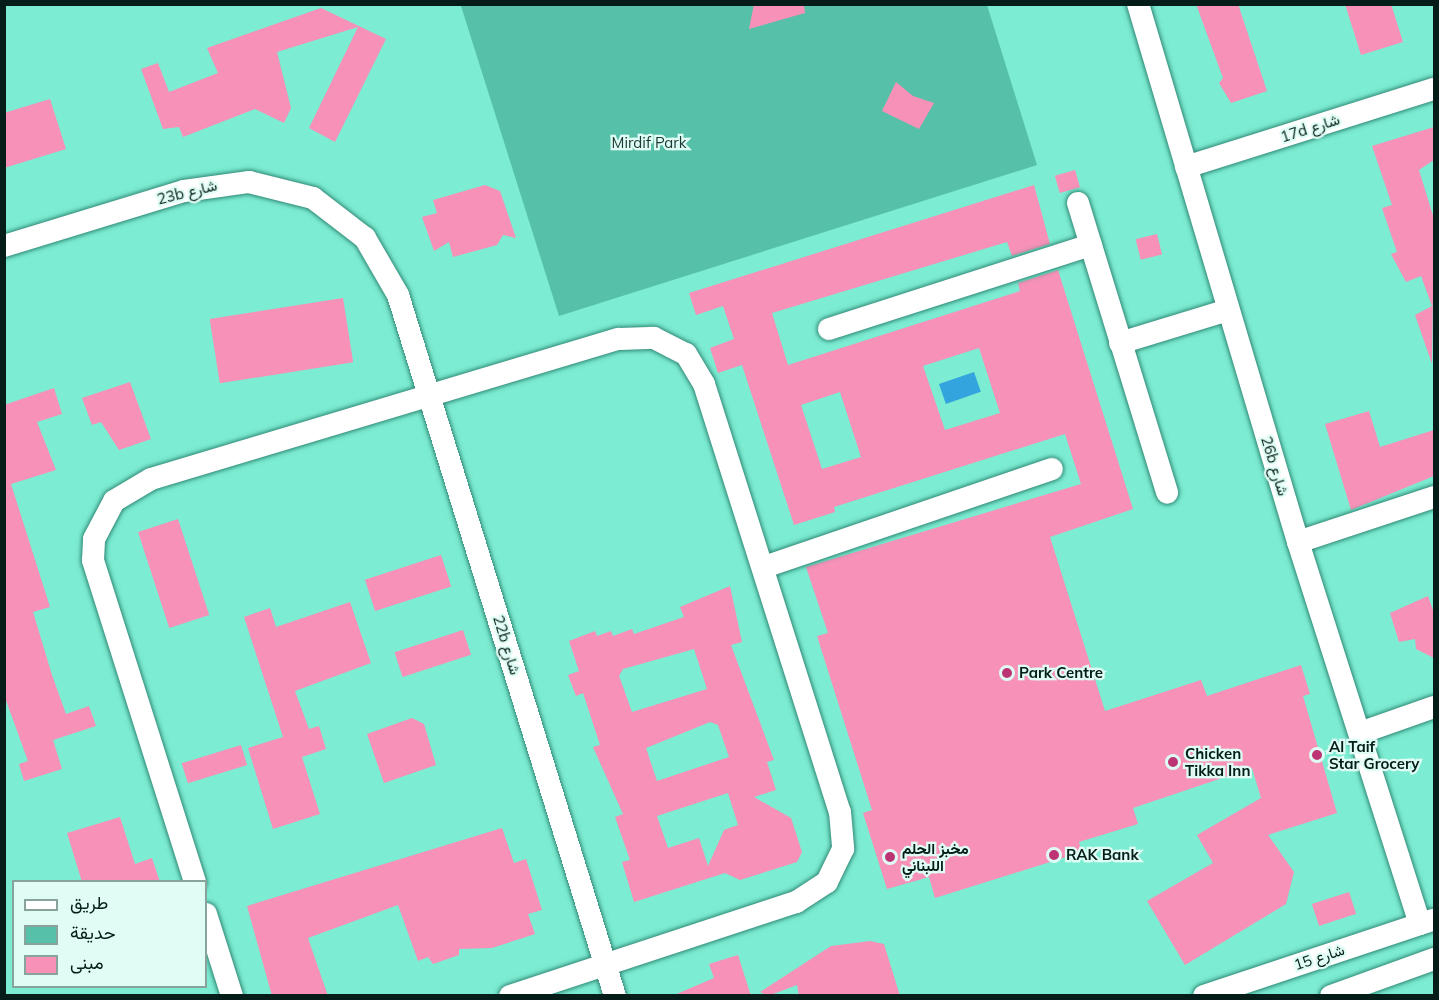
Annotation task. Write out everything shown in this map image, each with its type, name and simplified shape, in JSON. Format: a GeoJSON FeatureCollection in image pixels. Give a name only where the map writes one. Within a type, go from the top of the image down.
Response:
{"type":"FeatureCollection","features":[{"type":"Feature","properties":{"kind":"street","name":"26b شارع"},"geometry":{"type":"LineString","coordinates":[[1138,4],[1298,542],[1359,733],[1427,922]]}},
{"type":"Feature","properties":{"kind":"street","name":"17d شارع"},"geometry":{"type":"LineString","coordinates":[[1186,167],[1434,89]]}},
{"type":"Feature","properties":{"kind":"street","name":"23b شارع"},"geometry":{"type":"LineString","coordinates":[[4,246],[184,191],[249,182],[292,190],[341,215],[365,238],[398,295]]}},
{"type":"Feature","properties":{"kind":"street"},"geometry":{"type":"LineString","coordinates":[[1078,203],[1167,493]]}},
{"type":"Feature","properties":{"kind":"street"},"geometry":{"type":"LineString","coordinates":[[829,328],[1091,245]]}},
{"type":"Feature","properties":{"kind":"street","name":"22b شارع"},"geometry":{"type":"LineString","coordinates":[[398,295],[615,996]]}},
{"type":"Feature","properties":{"kind":"street"},"geometry":{"type":"LineString","coordinates":[[1120,343],[1228,310]]}},
{"type":"Feature","properties":{"kind":"street"},"geometry":{"type":"LineString","coordinates":[[194,880],[98,581],[94,539],[102,518],[114,501],[151,479],[619,339],[654,338],[671,344],[691,361],[705,384],[764,567],[840,812],[844,830],[838,866],[827,882],[796,902],[510,996]]}},
{"type":"Feature","properties":{"kind":"street"},"geometry":{"type":"LineString","coordinates":[[764,567],[1052,469]]}},
{"type":"Feature","properties":{"kind":"street"},"geometry":{"type":"LineString","coordinates":[[1298,542],[1434,497]]}},
{"type":"Feature","properties":{"kind":"street"},"geometry":{"type":"LineString","coordinates":[[1359,733],[1434,707]]}},
{"type":"Feature","properties":{"kind":"street"},"geometry":{"type":"LineString","coordinates":[[207,917],[232,996]]}},
{"type":"Feature","properties":{"kind":"street","name":"شارع 15"},"geometry":{"type":"LineString","coordinates":[[1204,996],[1427,922]]}},
{"type":"Feature","properties":{"kind":"street"},"geometry":{"type":"LineString","coordinates":[[1331,996],[1433,963]]}},
{"type":"Feature","properties":{"kind":"green space","name":"Mirdif Park"},"geometry":{"type":"Polygon","coordinates":[[[987,5],[1037,165],[559,316],[461,6],[987,5]]]}},
{"type":"Feature","properties":{"kind":"shaded area"},"geometry":{"type":"Polygon","coordinates":[[[974,372],[981,392],[946,404],[939,384],[974,372]]]}},
{"type":"Feature","properties":{"kind":"building"},"geometry":{"type":"Polygon","coordinates":[[[754,4],[804,4],[805,13],[749,29],[754,4]]]}},
{"type":"Feature","properties":{"kind":"building"},"geometry":{"type":"Polygon","coordinates":[[[1196,4],[1238,4],[1267,91],[1231,103],[1219,83],[1223,78],[1196,4]]]}},
{"type":"Feature","properties":{"kind":"building"},"geometry":{"type":"Polygon","coordinates":[[[1345,4],[1391,4],[1403,42],[1361,55],[1345,4]]]}},
{"type":"Feature","properties":{"kind":"building"},"geometry":{"type":"Polygon","coordinates":[[[321,8],[386,39],[335,142],[309,128],[358,27],[277,52],[291,108],[284,123],[255,109],[183,137],[179,127],[163,129],[141,69],[158,63],[169,92],[218,73],[207,48],[321,8]]]}},
{"type":"Feature","properties":{"kind":"building"},"geometry":{"type":"Polygon","coordinates":[[[896,82],[913,96],[934,103],[919,129],[882,111],[896,82]]]}},
{"type":"Feature","properties":{"kind":"building"},"geometry":{"type":"Polygon","coordinates":[[[50,99],[66,149],[4,168],[4,113],[50,99]]]}},
{"type":"Feature","properties":{"kind":"building"},"geometry":{"type":"Polygon","coordinates":[[[1434,127],[1434,160],[1419,170],[1434,219],[1432,364],[1415,315],[1432,306],[1421,276],[1406,282],[1391,254],[1397,252],[1382,208],[1392,205],[1372,146],[1434,127]]]}},
{"type":"Feature","properties":{"kind":"building"},"geometry":{"type":"Polygon","coordinates":[[[1075,170],[1080,187],[1060,193],[1055,176],[1075,170]]]}},
{"type":"Feature","properties":{"kind":"building"},"geometry":{"type":"Polygon","coordinates":[[[485,185],[500,191],[516,238],[503,235],[497,245],[453,257],[449,242],[434,251],[422,217],[437,213],[433,200],[485,185]]]}},
{"type":"Feature","properties":{"kind":"building"},"geometry":{"type":"Polygon","coordinates":[[[1034,185],[1050,244],[1012,256],[1007,242],[772,313],[788,365],[1020,291],[1018,283],[1058,270],[1133,509],[1050,537],[1105,711],[1201,680],[1207,696],[1301,665],[1310,694],[1303,696],[1337,813],[1268,835],[1294,872],[1286,904],[1185,965],[1147,901],[1213,863],[1197,835],[1261,798],[1252,768],[1133,808],[1138,824],[1079,842],[1082,852],[935,898],[929,877],[887,889],[863,813],[872,810],[817,636],[828,633],[806,567],[1081,484],[1065,434],[834,507],[835,512],[794,525],[742,365],[718,373],[710,348],[734,339],[723,306],[696,315],[689,293],[1034,185]],[[979,348],[923,366],[945,430],[1000,413],[979,348]],[[840,392],[801,405],[822,469],[861,457],[840,392]]]}},
{"type":"Feature","properties":{"kind":"building"},"geometry":{"type":"Polygon","coordinates":[[[1157,234],[1162,254],[1141,260],[1136,239],[1157,234]]]}},
{"type":"Feature","properties":{"kind":"building"},"geometry":{"type":"Polygon","coordinates":[[[343,298],[353,362],[220,383],[210,319],[343,298]]]}},
{"type":"Feature","properties":{"kind":"building"},"geometry":{"type":"Polygon","coordinates":[[[130,382],[151,439],[119,450],[101,422],[92,425],[82,398],[130,382]]]}},
{"type":"Feature","properties":{"kind":"building"},"geometry":{"type":"Polygon","coordinates":[[[54,388],[62,414],[37,422],[56,470],[11,484],[50,607],[33,612],[52,675],[66,714],[89,706],[96,726],[53,740],[62,769],[24,781],[19,764],[28,761],[4,695],[4,405],[54,388]]]}},
{"type":"Feature","properties":{"kind":"building"},"geometry":{"type":"Polygon","coordinates":[[[1369,411],[1380,447],[1434,430],[1434,476],[1351,510],[1325,424],[1369,411]]]}},
{"type":"Feature","properties":{"kind":"building"},"geometry":{"type":"Polygon","coordinates":[[[178,519],[209,615],[169,628],[138,532],[178,519]]]}},
{"type":"Feature","properties":{"kind":"building"},"geometry":{"type":"Polygon","coordinates":[[[441,555],[451,586],[375,611],[365,580],[441,555]]]}},
{"type":"Feature","properties":{"kind":"building"},"geometry":{"type":"Polygon","coordinates":[[[730,586],[742,642],[731,645],[774,760],[767,762],[776,790],[754,797],[791,818],[802,852],[797,862],[740,880],[725,873],[634,902],[622,862],[630,860],[615,817],[623,814],[593,747],[600,745],[583,693],[576,696],[568,675],[579,671],[569,641],[595,631],[597,636],[611,631],[613,636],[632,629],[634,634],[684,617],[680,607],[730,586]],[[694,649],[623,669],[619,676],[632,712],[707,689],[694,649]],[[710,722],[646,748],[657,781],[729,757],[718,725],[710,722]],[[728,793],[657,816],[668,848],[699,838],[708,866],[724,830],[738,825],[728,793]]]}},
{"type":"Feature","properties":{"kind":"building"},"geometry":{"type":"Polygon","coordinates":[[[1428,596],[1434,613],[1434,658],[1416,649],[1415,639],[1399,642],[1390,613],[1428,596]]]}},
{"type":"Feature","properties":{"kind":"building"},"geometry":{"type":"Polygon","coordinates":[[[350,602],[371,663],[295,691],[309,729],[319,726],[326,749],[302,757],[320,814],[273,829],[248,748],[283,737],[244,617],[270,608],[276,627],[350,602]]]}},
{"type":"Feature","properties":{"kind":"building"},"geometry":{"type":"Polygon","coordinates":[[[463,630],[471,655],[403,677],[395,652],[463,630]]]}},
{"type":"Feature","properties":{"kind":"building"},"geometry":{"type":"Polygon","coordinates":[[[412,718],[424,724],[436,765],[384,783],[367,734],[412,718]]]}},
{"type":"Feature","properties":{"kind":"building"},"geometry":{"type":"Polygon","coordinates":[[[241,745],[247,765],[188,783],[182,763],[241,745]]]}},
{"type":"Feature","properties":{"kind":"building"},"geometry":{"type":"Polygon","coordinates":[[[120,817],[135,864],[152,858],[159,880],[81,880],[67,833],[120,817]]]}},
{"type":"Feature","properties":{"kind":"building"},"geometry":{"type":"Polygon","coordinates":[[[502,828],[514,863],[526,859],[542,910],[528,914],[535,934],[492,948],[459,949],[459,955],[433,964],[428,957],[418,961],[398,905],[308,938],[328,996],[272,996],[247,906],[502,828]]]}},
{"type":"Feature","properties":{"kind":"building"},"geometry":{"type":"Polygon","coordinates":[[[1349,892],[1356,914],[1319,926],[1312,904],[1349,892]]]}},
{"type":"Feature","properties":{"kind":"building"},"geometry":{"type":"Polygon","coordinates":[[[870,941],[884,944],[900,996],[799,996],[797,985],[768,996],[760,992],[831,946],[870,941]]]}},
{"type":"Feature","properties":{"kind":"building"},"geometry":{"type":"Polygon","coordinates":[[[738,955],[751,996],[672,996],[714,978],[709,964],[738,955]]]}},
{"type":"Feature","properties":{"kind":"place","name":"Park Centre"},"geometry":{"type":"Point","coordinates":[1007,673]}},
{"type":"Feature","properties":{"kind":"place","name":"Al Taif Star Grocery"},"geometry":{"type":"Point","coordinates":[1317,755]}},
{"type":"Feature","properties":{"kind":"place","name":"Chicken Tikka Inn"},"geometry":{"type":"Point","coordinates":[1173,762]}},
{"type":"Feature","properties":{"kind":"place","name":"RAK Bank"},"geometry":{"type":"Point","coordinates":[1054,855]}},
{"type":"Feature","properties":{"kind":"place","name":"مخبز الحلم اللبناني"},"geometry":{"type":"Point","coordinates":[890,857]}}]}
